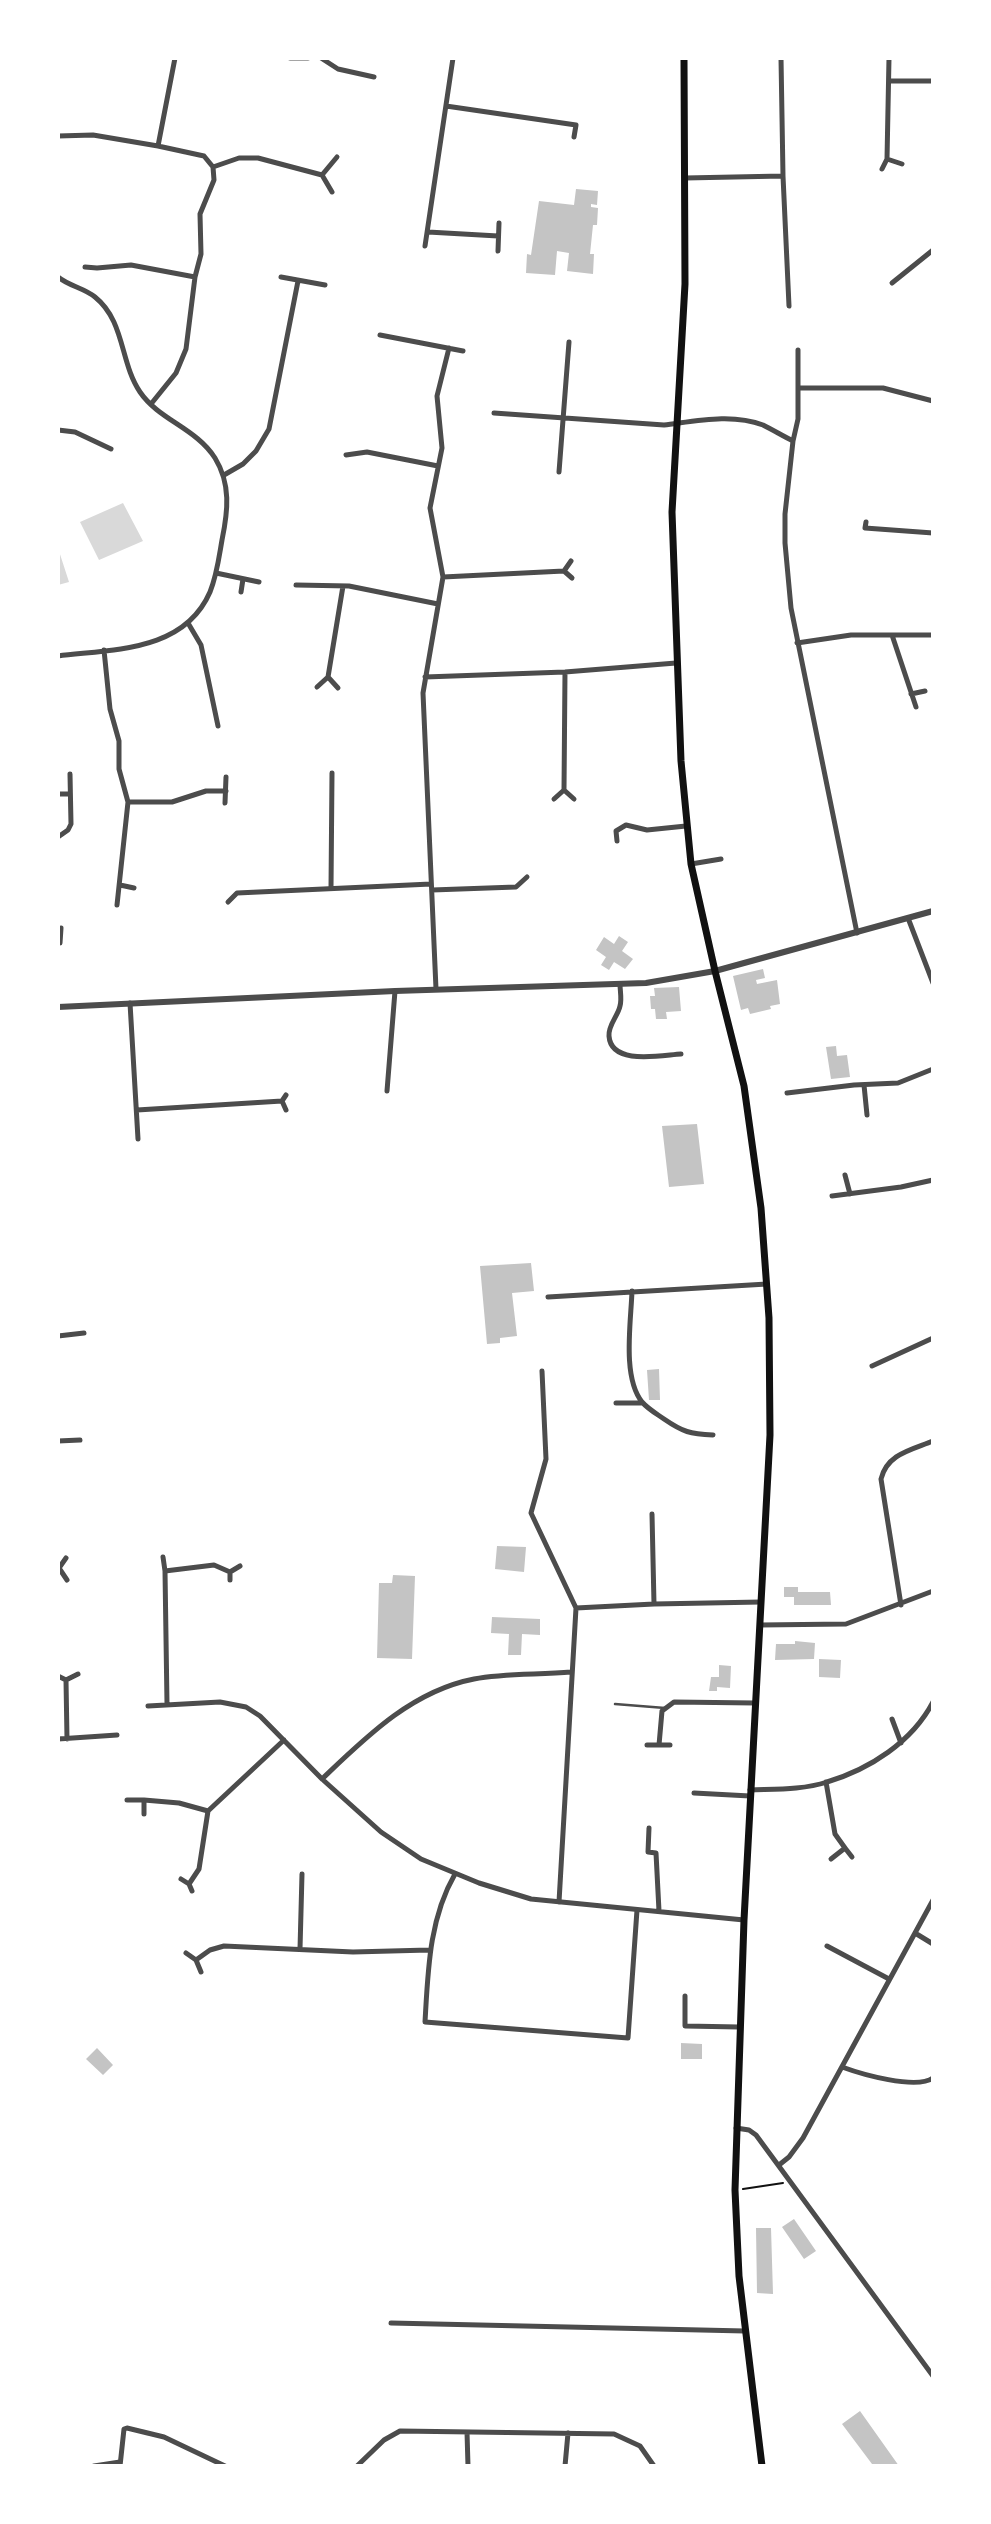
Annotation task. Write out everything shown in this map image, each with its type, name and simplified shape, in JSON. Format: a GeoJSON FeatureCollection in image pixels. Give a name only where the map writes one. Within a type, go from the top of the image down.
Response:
{"type":"FeatureCollection","features":[{"type":"Feature","properties":{"kind":"main road"},"geometry":{"type":"LineString","coordinates":[[684,58],[685,284],[672,512],[676,663],[686,826],[691,864],[744,1086],[761,1208],[767,1284],[768,1482],[739,2027],[735,2190],[739,2276],[762,2466]]}},
{"type":"Feature","properties":{"kind":"street"},"geometry":{"type":"LineString","coordinates":[[158,146],[175,58]]}},
{"type":"Feature","properties":{"kind":"street"},"geometry":{"type":"LineString","coordinates":[[290,58],[308,58]]}},
{"type":"Feature","properties":{"kind":"street"},"geometry":{"type":"LineString","coordinates":[[321,58],[338,69],[374,77]]}},
{"type":"Feature","properties":{"kind":"street"},"geometry":{"type":"LineString","coordinates":[[425,246],[453,58]]}},
{"type":"Feature","properties":{"kind":"street"},"geometry":{"type":"LineString","coordinates":[[781,58],[789,306]]}},
{"type":"Feature","properties":{"kind":"street"},"geometry":{"type":"LineString","coordinates":[[882,169],[887,159],[889,58]]}},
{"type":"Feature","properties":{"kind":"street"},"geometry":{"type":"LineString","coordinates":[[889,81],[933,81]]}},
{"type":"Feature","properties":{"kind":"street"},"geometry":{"type":"LineString","coordinates":[[446,106],[576,125],[574,137]]}},
{"type":"Feature","properties":{"kind":"street"},"geometry":{"type":"LineString","coordinates":[[58,135],[93,135],[158,146],[204,156],[214,167],[214,180],[200,214],[202,241],[186,349],[182,362],[152,404]]}},
{"type":"Feature","properties":{"kind":"street"},"geometry":{"type":"LineString","coordinates":[[322,175],[337,157]]}},
{"type":"Feature","properties":{"kind":"street"},"geometry":{"type":"LineString","coordinates":[[214,167],[239,158],[258,158],[322,175],[332,192]]}},
{"type":"Feature","properties":{"kind":"street"},"geometry":{"type":"LineString","coordinates":[[887,159],[902,164]]}},
{"type":"Feature","properties":{"kind":"street"},"geometry":{"type":"LineString","coordinates":[[685,178],[783,176]]}},
{"type":"Feature","properties":{"kind":"street"},"geometry":{"type":"LineString","coordinates":[[498,250],[499,223]]}},
{"type":"Feature","properties":{"kind":"street"},"geometry":{"type":"LineString","coordinates":[[428,232],[498,236]]}},
{"type":"Feature","properties":{"kind":"street"},"geometry":{"type":"LineString","coordinates":[[892,283],[933,250]]}},
{"type":"Feature","properties":{"kind":"street"},"geometry":{"type":"LineString","coordinates":[[85,267],[131,265],[195,277]]}},
{"type":"Feature","properties":{"kind":"street"},"geometry":{"type":"LineString","coordinates":[[281,276],[325,285]]}},
{"type":"Feature","properties":{"kind":"street"},"geometry":{"type":"LineString","coordinates":[[58,278],[83,290],[103,304],[119,333],[135,385],[141,395],[197,435],[216,459],[224,475],[228,500],[216,573],[205,603],[188,623],[150,644],[58,656]]}},
{"type":"Feature","properties":{"kind":"street"},"geometry":{"type":"LineString","coordinates":[[224,475],[243,464],[256,451],[269,429],[298,281]]}},
{"type":"Feature","properties":{"kind":"street"},"geometry":{"type":"LineString","coordinates":[[779,292],[789,292]]}},
{"type":"Feature","properties":{"kind":"street"},"geometry":{"type":"LineString","coordinates":[[380,335],[463,351]]}},
{"type":"Feature","properties":{"kind":"street"},"geometry":{"type":"LineString","coordinates":[[559,472],[569,342]]}},
{"type":"Feature","properties":{"kind":"street"},"geometry":{"type":"LineString","coordinates":[[436,989],[423,692],[443,577],[430,520],[430,508],[442,448],[437,396],[449,348]]}},
{"type":"Feature","properties":{"kind":"street"},"geometry":{"type":"LineString","coordinates":[[798,350],[798,419],[793,441],[785,543],[790,608],[857,933]]}},
{"type":"Feature","properties":{"kind":"street"},"geometry":{"type":"LineString","coordinates":[[798,388],[883,388],[933,401]]}},
{"type":"Feature","properties":{"kind":"street"},"geometry":{"type":"LineString","coordinates":[[494,413],[664,425],[689,421],[743,420],[762,425],[793,441]]}},
{"type":"Feature","properties":{"kind":"street"},"geometry":{"type":"LineString","coordinates":[[58,430],[75,432],[111,449]]}},
{"type":"Feature","properties":{"kind":"street"},"geometry":{"type":"LineString","coordinates":[[346,455],[367,452],[438,466]]}},
{"type":"Feature","properties":{"kind":"street"},"geometry":{"type":"LineString","coordinates":[[865,528],[933,533]]}},
{"type":"Feature","properties":{"kind":"street"},"geometry":{"type":"LineString","coordinates":[[564,571],[571,562]]}},
{"type":"Feature","properties":{"kind":"street"},"geometry":{"type":"LineString","coordinates":[[443,577],[564,571],[572,579]]}},
{"type":"Feature","properties":{"kind":"street"},"geometry":{"type":"LineString","coordinates":[[216,573],[259,582]]}},
{"type":"Feature","properties":{"kind":"street"},"geometry":{"type":"LineString","coordinates":[[241,592],[243,579]]}},
{"type":"Feature","properties":{"kind":"street"},"geometry":{"type":"LineString","coordinates":[[296,585],[343,586],[438,604]]}},
{"type":"Feature","properties":{"kind":"street"},"geometry":{"type":"LineString","coordinates":[[317,687],[328,677],[343,586]]}},
{"type":"Feature","properties":{"kind":"street"},"geometry":{"type":"LineString","coordinates":[[188,623],[201,645],[218,726]]}},
{"type":"Feature","properties":{"kind":"street"},"geometry":{"type":"LineString","coordinates":[[797,643],[850,635],[933,635]]}},
{"type":"Feature","properties":{"kind":"street"},"geometry":{"type":"LineString","coordinates":[[892,635],[916,707]]}},
{"type":"Feature","properties":{"kind":"street"},"geometry":{"type":"LineString","coordinates":[[104,650],[110,709],[119,741],[119,769],[128,802],[117,905]]}},
{"type":"Feature","properties":{"kind":"street"},"geometry":{"type":"LineString","coordinates":[[425,677],[676,663]]}},
{"type":"Feature","properties":{"kind":"street"},"geometry":{"type":"LineString","coordinates":[[554,799],[564,790],[565,671]]}},
{"type":"Feature","properties":{"kind":"street"},"geometry":{"type":"LineString","coordinates":[[328,677],[338,688]]}},
{"type":"Feature","properties":{"kind":"street"},"geometry":{"type":"LineString","coordinates":[[911,694],[925,691]]}},
{"type":"Feature","properties":{"kind":"street"},"geometry":{"type":"LineString","coordinates":[[331,888],[332,773]]}},
{"type":"Feature","properties":{"kind":"street"},"geometry":{"type":"LineString","coordinates":[[58,837],[68,830],[71,824],[69,774]]}},
{"type":"Feature","properties":{"kind":"street"},"geometry":{"type":"LineString","coordinates":[[225,803],[226,777]]}},
{"type":"Feature","properties":{"kind":"street"},"geometry":{"type":"LineString","coordinates":[[564,790],[574,799]]}},
{"type":"Feature","properties":{"kind":"street"},"geometry":{"type":"LineString","coordinates":[[128,802],[172,802],[206,791],[226,791]]}},
{"type":"Feature","properties":{"kind":"street"},"geometry":{"type":"LineString","coordinates":[[58,793],[70,794]]}},
{"type":"Feature","properties":{"kind":"street"},"geometry":{"type":"LineString","coordinates":[[606,834],[617,837],[618,828],[626,825],[647,830],[686,826]]}},
{"type":"Feature","properties":{"kind":"street"},"geometry":{"type":"LineString","coordinates":[[691,864],[721,859]]}},
{"type":"Feature","properties":{"kind":"street"},"geometry":{"type":"LineString","coordinates":[[228,902],[237,893],[331,888],[516,887],[527,877]]}},
{"type":"Feature","properties":{"kind":"street"},"geometry":{"type":"LineString","coordinates":[[120,886],[134,888]]}},
{"type":"Feature","properties":{"kind":"street"},"geometry":{"type":"LineString","coordinates":[[58,1007],[436,989],[646,983],[715,971],[933,911]]}},
{"type":"Feature","properties":{"kind":"street"},"geometry":{"type":"LineString","coordinates":[[908,918],[933,983]]}},
{"type":"Feature","properties":{"kind":"street"},"geometry":{"type":"LineString","coordinates":[[61,928],[59,943],[70,943]]}},
{"type":"Feature","properties":{"kind":"street"},"geometry":{"type":"LineString","coordinates":[[620,984],[621,1004],[612,1021],[609,1037],[615,1049],[626,1056],[681,1054]]}},
{"type":"Feature","properties":{"kind":"street"},"geometry":{"type":"LineString","coordinates":[[387,1091],[394,991]]}},
{"type":"Feature","properties":{"kind":"street"},"geometry":{"type":"LineString","coordinates":[[130,1003],[138,1139]]}},
{"type":"Feature","properties":{"kind":"street"},"geometry":{"type":"LineString","coordinates":[[787,1093],[898,1083],[933,1069]]}},
{"type":"Feature","properties":{"kind":"street"},"geometry":{"type":"LineString","coordinates":[[864,1085],[867,1115]]}},
{"type":"Feature","properties":{"kind":"street"},"geometry":{"type":"LineString","coordinates":[[282,1101],[286,1095]]}},
{"type":"Feature","properties":{"kind":"street"},"geometry":{"type":"LineString","coordinates":[[137,1110],[282,1101]]}},
{"type":"Feature","properties":{"kind":"street"},"geometry":{"type":"LineString","coordinates":[[282,1101],[286,1110]]}},
{"type":"Feature","properties":{"kind":"street"},"geometry":{"type":"LineString","coordinates":[[845,1175],[850,1194]]}},
{"type":"Feature","properties":{"kind":"street"},"geometry":{"type":"LineString","coordinates":[[832,1196],[933,1180]]}},
{"type":"Feature","properties":{"kind":"street"},"geometry":{"type":"LineString","coordinates":[[548,1297],[767,1284]]}},
{"type":"Feature","properties":{"kind":"street"},"geometry":{"type":"LineString","coordinates":[[632,1291],[629,1367],[636,1392],[643,1403],[690,1434],[713,1435]]}},
{"type":"Feature","properties":{"kind":"street"},"geometry":{"type":"LineString","coordinates":[[58,1336],[84,1333]]}},
{"type":"Feature","properties":{"kind":"street"},"geometry":{"type":"LineString","coordinates":[[872,1366],[933,1338]]}},
{"type":"Feature","properties":{"kind":"street"},"geometry":{"type":"LineString","coordinates":[[542,1371],[546,1459],[531,1513],[576,1608],[559,1902]]}},
{"type":"Feature","properties":{"kind":"street"},"geometry":{"type":"LineString","coordinates":[[616,1403],[643,1403]]}},
{"type":"Feature","properties":{"kind":"street"},"geometry":{"type":"LineString","coordinates":[[58,1441],[80,1440]]}},
{"type":"Feature","properties":{"kind":"street"},"geometry":{"type":"LineString","coordinates":[[901,1605],[881,1479],[884,1467],[892,1459],[933,1441]]}},
{"type":"Feature","properties":{"kind":"street"},"geometry":{"type":"LineString","coordinates":[[652,1514],[654,1604]]}},
{"type":"Feature","properties":{"kind":"street"},"geometry":{"type":"LineString","coordinates":[[163,1557],[167,1704]]}},
{"type":"Feature","properties":{"kind":"street"},"geometry":{"type":"LineString","coordinates":[[66,1559],[59,1568],[67,1580]]}},
{"type":"Feature","properties":{"kind":"street"},"geometry":{"type":"LineString","coordinates":[[165,1571],[214,1565],[230,1572]]}},
{"type":"Feature","properties":{"kind":"street"},"geometry":{"type":"LineString","coordinates":[[230,1572],[240,1566]]}},
{"type":"Feature","properties":{"kind":"street"},"geometry":{"type":"LineString","coordinates":[[230,1572],[230,1580]]}},
{"type":"Feature","properties":{"kind":"street"},"geometry":{"type":"LineString","coordinates":[[760,1625],[846,1624],[933,1591]]}},
{"type":"Feature","properties":{"kind":"street"},"geometry":{"type":"LineString","coordinates":[[576,1608],[761,1602]]}},
{"type":"Feature","properties":{"kind":"street"},"geometry":{"type":"LineString","coordinates":[[322,1779],[388,1720],[418,1699],[434,1692],[475,1679],[571,1672]]}},
{"type":"Feature","properties":{"kind":"street"},"geometry":{"type":"LineString","coordinates":[[66,1680],[78,1674]]}},
{"type":"Feature","properties":{"kind":"street"},"geometry":{"type":"LineString","coordinates":[[58,1676],[66,1680]]}},
{"type":"Feature","properties":{"kind":"street"},"geometry":{"type":"LineString","coordinates":[[66,1680],[67,1739]]}},
{"type":"Feature","properties":{"kind":"street"},"geometry":{"type":"LineString","coordinates":[[659,1745],[660,1718],[665,1708],[674,1702],[755,1703]]}},
{"type":"Feature","properties":{"kind":"street"},"geometry":{"type":"LineString","coordinates":[[694,1793],[750,1793],[826,1783],[864,1766],[901,1743],[915,1729],[933,1702]]}},
{"type":"Feature","properties":{"kind":"street"},"geometry":{"type":"LineString","coordinates":[[148,1706],[239,1703],[260,1716],[362,1817],[400,1846],[455,1874],[531,1899],[744,1920]]}},
{"type":"Feature","properties":{"kind":"street"},"geometry":{"type":"LineString","coordinates":[[892,1719],[901,1743]]}},
{"type":"Feature","properties":{"kind":"street"},"geometry":{"type":"LineString","coordinates":[[58,1739],[117,1735]]}},
{"type":"Feature","properties":{"kind":"street"},"geometry":{"type":"LineString","coordinates":[[189,1884],[199,1869],[208,1811],[284,1740]]}},
{"type":"Feature","properties":{"kind":"street"},"geometry":{"type":"LineString","coordinates":[[647,1745],[670,1745]]}},
{"type":"Feature","properties":{"kind":"street"},"geometry":{"type":"LineString","coordinates":[[826,1783],[835,1834],[852,1857]]}},
{"type":"Feature","properties":{"kind":"street"},"geometry":{"type":"LineString","coordinates":[[127,1800],[179,1803],[208,1811]]}},
{"type":"Feature","properties":{"kind":"street"},"geometry":{"type":"LineString","coordinates":[[144,1800],[144,1814]]}},
{"type":"Feature","properties":{"kind":"street"},"geometry":{"type":"LineString","coordinates":[[649,1828],[648,1852],[656,1853],[659,1911]]}},
{"type":"Feature","properties":{"kind":"street"},"geometry":{"type":"LineString","coordinates":[[831,1859],[845,1848]]}},
{"type":"Feature","properties":{"kind":"street"},"geometry":{"type":"LineString","coordinates":[[300,1949],[302,1874]]}},
{"type":"Feature","properties":{"kind":"street"},"geometry":{"type":"LineString","coordinates":[[455,1874],[439,1912],[429,1950],[425,2022],[628,2038],[637,1910]]}},
{"type":"Feature","properties":{"kind":"street"},"geometry":{"type":"LineString","coordinates":[[181,1879],[189,1884],[192,1891]]}},
{"type":"Feature","properties":{"kind":"street"},"geometry":{"type":"LineString","coordinates":[[779,2165],[789,2157],[803,2138],[933,1900]]}},
{"type":"Feature","properties":{"kind":"street"},"geometry":{"type":"LineString","coordinates":[[915,1933],[933,1944]]}},
{"type":"Feature","properties":{"kind":"street"},"geometry":{"type":"LineString","coordinates":[[196,1960],[210,1950],[224,1946],[380,1952],[429,1950]]}},
{"type":"Feature","properties":{"kind":"street"},"geometry":{"type":"LineString","coordinates":[[827,1946],[889,1979]]}},
{"type":"Feature","properties":{"kind":"street"},"geometry":{"type":"LineString","coordinates":[[186,1953],[196,1960],[201,1972]]}},
{"type":"Feature","properties":{"kind":"street"},"geometry":{"type":"LineString","coordinates":[[685,1996],[685,2026],[739,2027]]}},
{"type":"Feature","properties":{"kind":"street"},"geometry":{"type":"LineString","coordinates":[[842,2067],[862,2074],[912,2082],[927,2082],[933,2078]]}},
{"type":"Feature","properties":{"kind":"street"},"geometry":{"type":"LineString","coordinates":[[736,2129],[749,2130],[756,2135],[933,2376]]}},
{"type":"Feature","properties":{"kind":"street"},"geometry":{"type":"LineString","coordinates":[[391,2323],[745,2331]]}},
{"type":"Feature","properties":{"kind":"street"},"geometry":{"type":"LineString","coordinates":[[94,2466],[120,2464],[124,2429],[127,2428],[164,2437],[225,2466]]}},
{"type":"Feature","properties":{"kind":"street"},"geometry":{"type":"LineString","coordinates":[[357,2466],[384,2440],[400,2431],[614,2434],[624,2437],[645,2452],[654,2466]]}},
{"type":"Feature","properties":{"kind":"street"},"geometry":{"type":"LineString","coordinates":[[467,2432],[468,2466]]}},
{"type":"Feature","properties":{"kind":"street"},"geometry":{"type":"LineString","coordinates":[[565,2466],[568,2433]]}},
{"type":"Feature","properties":{"kind":"lane"},"geometry":{"type":"LineString","coordinates":[[615,1704],[665,1708]]}},
{"type":"Feature","properties":{"kind":"path"},"geometry":{"type":"LineString","coordinates":[[735,2190],[791,2182]]}},
{"type":"Feature","properties":{"kind":"shaded area"},"geometry":{"type":"Polygon","coordinates":[[[123,503],[143,541],[99,560],[80,522],[123,503]]]}},
{"type":"Feature","properties":{"kind":"shaded area"},"geometry":{"type":"Polygon","coordinates":[[[58,548],[69,582],[58,585],[58,548]]]}},
{"type":"Feature","properties":{"kind":"building"},"geometry":{"type":"Polygon","coordinates":[[[576,189],[598,191],[597,205],[591,204],[591,207],[598,208],[590,254],[594,254],[593,274],[567,271],[569,253],[557,251],[555,275],[526,273],[527,254],[531,255],[539,201],[574,205],[576,189]]]}},
{"type":"Feature","properties":{"kind":"building"},"geometry":{"type":"Polygon","coordinates":[[[619,936],[628,942],[622,951],[633,959],[625,969],[614,962],[609,970],[601,965],[606,957],[596,950],[604,937],[614,944],[619,936]]]}},
{"type":"Feature","properties":{"kind":"building"},"geometry":{"type":"Polygon","coordinates":[[[763,969],[765,978],[756,980],[757,984],[777,980],[780,1004],[750,1014],[748,1008],[741,1010],[733,976],[763,969]]]}},
{"type":"Feature","properties":{"kind":"building"},"geometry":{"type":"Polygon","coordinates":[[[679,987],[681,1011],[666,1012],[667,1019],[656,1019],[655,1009],[651,1009],[650,996],[655,996],[654,988],[679,987]]]}},
{"type":"Feature","properties":{"kind":"building"},"geometry":{"type":"Polygon","coordinates":[[[836,1046],[837,1056],[847,1055],[850,1077],[831,1079],[826,1047],[836,1046]]]}},
{"type":"Feature","properties":{"kind":"building"},"geometry":{"type":"Polygon","coordinates":[[[697,1124],[704,1184],[669,1187],[662,1126],[697,1124]]]}},
{"type":"Feature","properties":{"kind":"building"},"geometry":{"type":"Polygon","coordinates":[[[531,1263],[534,1291],[512,1293],[517,1336],[500,1338],[500,1343],[487,1344],[480,1266],[531,1263]]]}},
{"type":"Feature","properties":{"kind":"building"},"geometry":{"type":"Polygon","coordinates":[[[659,1369],[660,1400],[649,1400],[647,1370],[659,1369]]]}},
{"type":"Feature","properties":{"kind":"building"},"geometry":{"type":"Polygon","coordinates":[[[497,1546],[526,1547],[524,1572],[495,1569],[497,1546]]]}},
{"type":"Feature","properties":{"kind":"building"},"geometry":{"type":"Polygon","coordinates":[[[393,1575],[415,1576],[412,1659],[377,1658],[379,1583],[392,1583],[393,1575]]]}},
{"type":"Feature","properties":{"kind":"building"},"geometry":{"type":"Polygon","coordinates":[[[784,1587],[798,1587],[798,1592],[830,1592],[831,1605],[794,1605],[794,1597],[784,1597],[784,1587]]]}},
{"type":"Feature","properties":{"kind":"building"},"geometry":{"type":"Polygon","coordinates":[[[492,1617],[540,1619],[540,1635],[522,1634],[521,1655],[508,1655],[509,1634],[491,1633],[492,1617]]]}},
{"type":"Feature","properties":{"kind":"building"},"geometry":{"type":"Polygon","coordinates":[[[795,1641],[815,1643],[814,1659],[775,1660],[776,1644],[795,1644],[795,1641]]]}},
{"type":"Feature","properties":{"kind":"building"},"geometry":{"type":"Polygon","coordinates":[[[819,1659],[841,1660],[840,1678],[819,1677],[819,1659]]]}},
{"type":"Feature","properties":{"kind":"building"},"geometry":{"type":"Polygon","coordinates":[[[719,1665],[731,1666],[730,1688],[717,1687],[717,1691],[709,1691],[711,1677],[719,1677],[719,1665]]]}},
{"type":"Feature","properties":{"kind":"building"},"geometry":{"type":"Polygon","coordinates":[[[681,2043],[702,2044],[702,2059],[681,2059],[681,2043]]]}},
{"type":"Feature","properties":{"kind":"building"},"geometry":{"type":"Polygon","coordinates":[[[97,2048],[113,2065],[103,2075],[86,2059],[97,2048]]]}},
{"type":"Feature","properties":{"kind":"building"},"geometry":{"type":"Polygon","coordinates":[[[794,2219],[816,2251],[804,2259],[782,2227],[794,2219]]]}},
{"type":"Feature","properties":{"kind":"building"},"geometry":{"type":"Polygon","coordinates":[[[756,2228],[771,2228],[773,2294],[757,2293],[756,2228]]]}},
{"type":"Feature","properties":{"kind":"building"},"geometry":{"type":"Polygon","coordinates":[[[860,2411],[899,2466],[868,2466],[872,2464],[842,2424],[860,2411]]]}}]}
